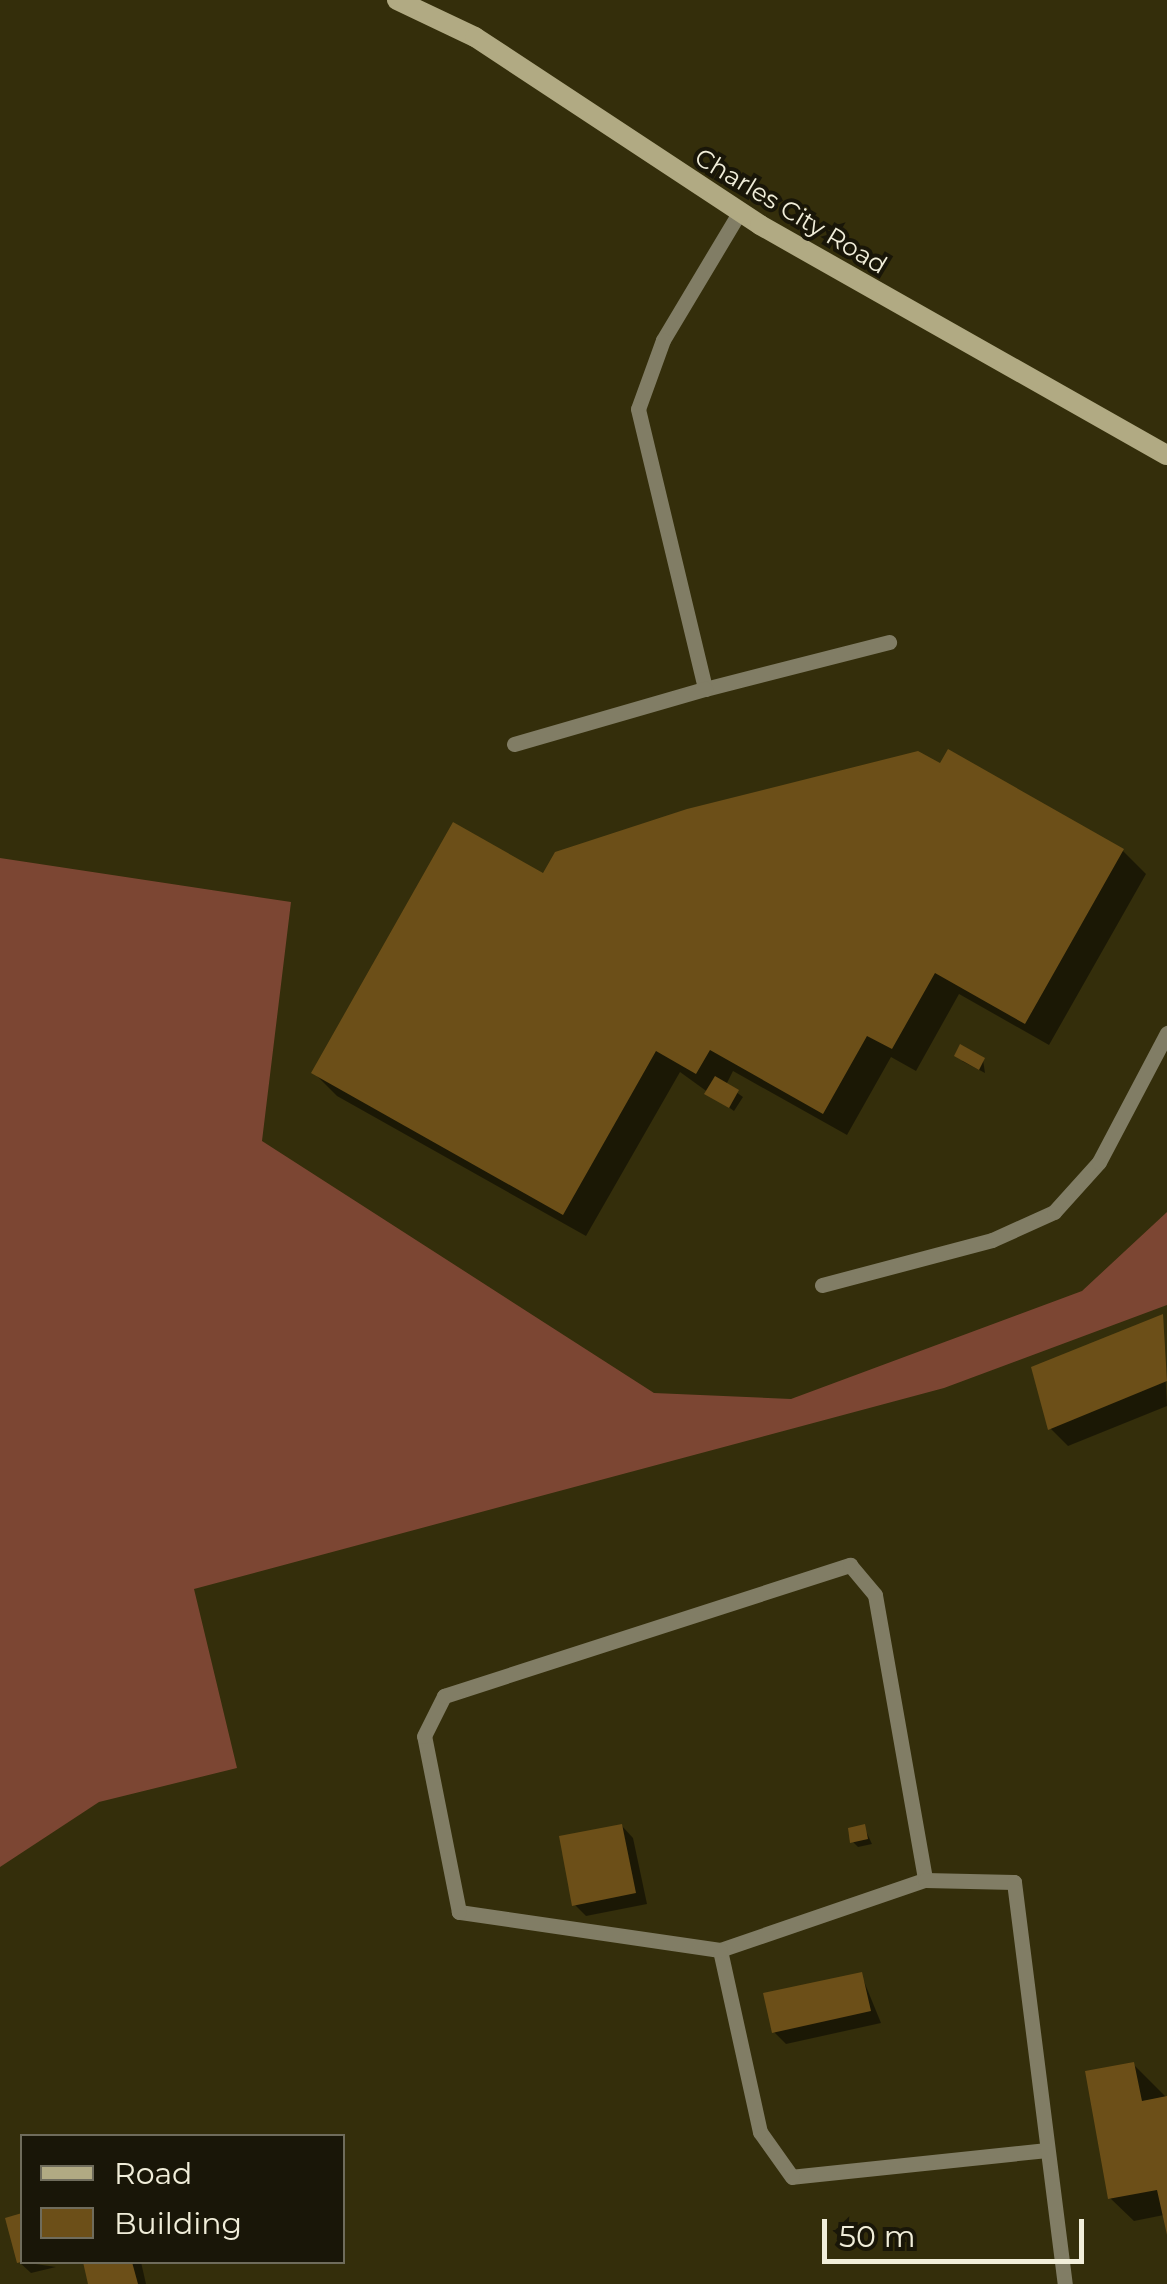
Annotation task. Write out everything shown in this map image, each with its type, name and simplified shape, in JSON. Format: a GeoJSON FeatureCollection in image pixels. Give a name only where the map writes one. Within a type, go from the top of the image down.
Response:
{"type":"FeatureCollection","features":[{"type":"Feature","properties":{"kind":"main road","name":"Charles City Road"},"geometry":{"type":"LineString","coordinates":[[397,0],[491,47],[740,213],[1167,455]]}},
{"type":"Feature","properties":{"kind":"lane"},"geometry":{"type":"LineString","coordinates":[[705,690],[638,409],[663,340],[740,213]]}},
{"type":"Feature","properties":{"kind":"lane"},"geometry":{"type":"LineString","coordinates":[[514,744],[889,642]]}},
{"type":"Feature","properties":{"kind":"lane"},"geometry":{"type":"LineString","coordinates":[[822,1285],[992,1240],[1054,1212],[1099,1162],[1167,1033]]}},
{"type":"Feature","properties":{"kind":"lane"},"geometry":{"type":"LineString","coordinates":[[925,1880],[875,1595],[850,1566],[444,1696],[424,1736],[459,1912],[720,1950],[925,1880],[1014,1882],[1064,2284]]}},
{"type":"Feature","properties":{"kind":"lane"},"geometry":{"type":"LineString","coordinates":[[720,1950],[760,2132],[792,2177],[1047,2150]]}},
{"type":"Feature","properties":{"kind":"shaded area"},"geometry":{"type":"Polygon","coordinates":[[[0,858],[291,902],[262,1141],[654,1393],[791,1399],[1082,1291],[1167,1212],[1167,1305],[944,1388],[194,1589],[237,1768],[99,1802],[0,1867],[0,858]]]}},
{"type":"Feature","properties":{"kind":"building"},"geometry":{"type":"Polygon","coordinates":[[[948,749],[1124,849],[1025,1024],[935,973],[892,1049],[867,1036],[823,1114],[710,1050],[696,1074],[656,1051],[563,1215],[311,1073],[453,822],[543,873],[555,852],[687,809],[918,751],[940,763],[948,749]]]}},
{"type":"Feature","properties":{"kind":"building"},"geometry":{"type":"Polygon","coordinates":[[[960,1044],[985,1058],[979,1070],[954,1056],[960,1044]]]}},
{"type":"Feature","properties":{"kind":"building"},"geometry":{"type":"Polygon","coordinates":[[[715,1076],[739,1090],[729,1108],[704,1094],[715,1076]]]}},
{"type":"Feature","properties":{"kind":"building"},"geometry":{"type":"Polygon","coordinates":[[[1163,1314],[1167,1381],[1048,1430],[1031,1367],[1163,1314]]]}},
{"type":"Feature","properties":{"kind":"building"},"geometry":{"type":"Polygon","coordinates":[[[622,1824],[636,1893],[572,1906],[559,1836],[622,1824]]]}},
{"type":"Feature","properties":{"kind":"building"},"geometry":{"type":"Polygon","coordinates":[[[865,1824],[868,1839],[850,1843],[848,1828],[865,1824]]]}},
{"type":"Feature","properties":{"kind":"building"},"geometry":{"type":"Polygon","coordinates":[[[862,1972],[871,2011],[772,2033],[763,1993],[862,1972]]]}},
{"type":"Feature","properties":{"kind":"building"},"geometry":{"type":"Polygon","coordinates":[[[1134,2062],[1142,2101],[1167,2096],[1167,2235],[1157,2190],[1108,2199],[1085,2071],[1134,2062]]]}},
{"type":"Feature","properties":{"kind":"building"},"geometry":{"type":"Polygon","coordinates":[[[20,2214],[20,2262],[17,2263],[5,2218],[20,2214]]]}},
{"type":"Feature","properties":{"kind":"building"},"geometry":{"type":"Polygon","coordinates":[[[83,2264],[133,2264],[138,2284],[88,2284],[83,2264]]]}}]}
